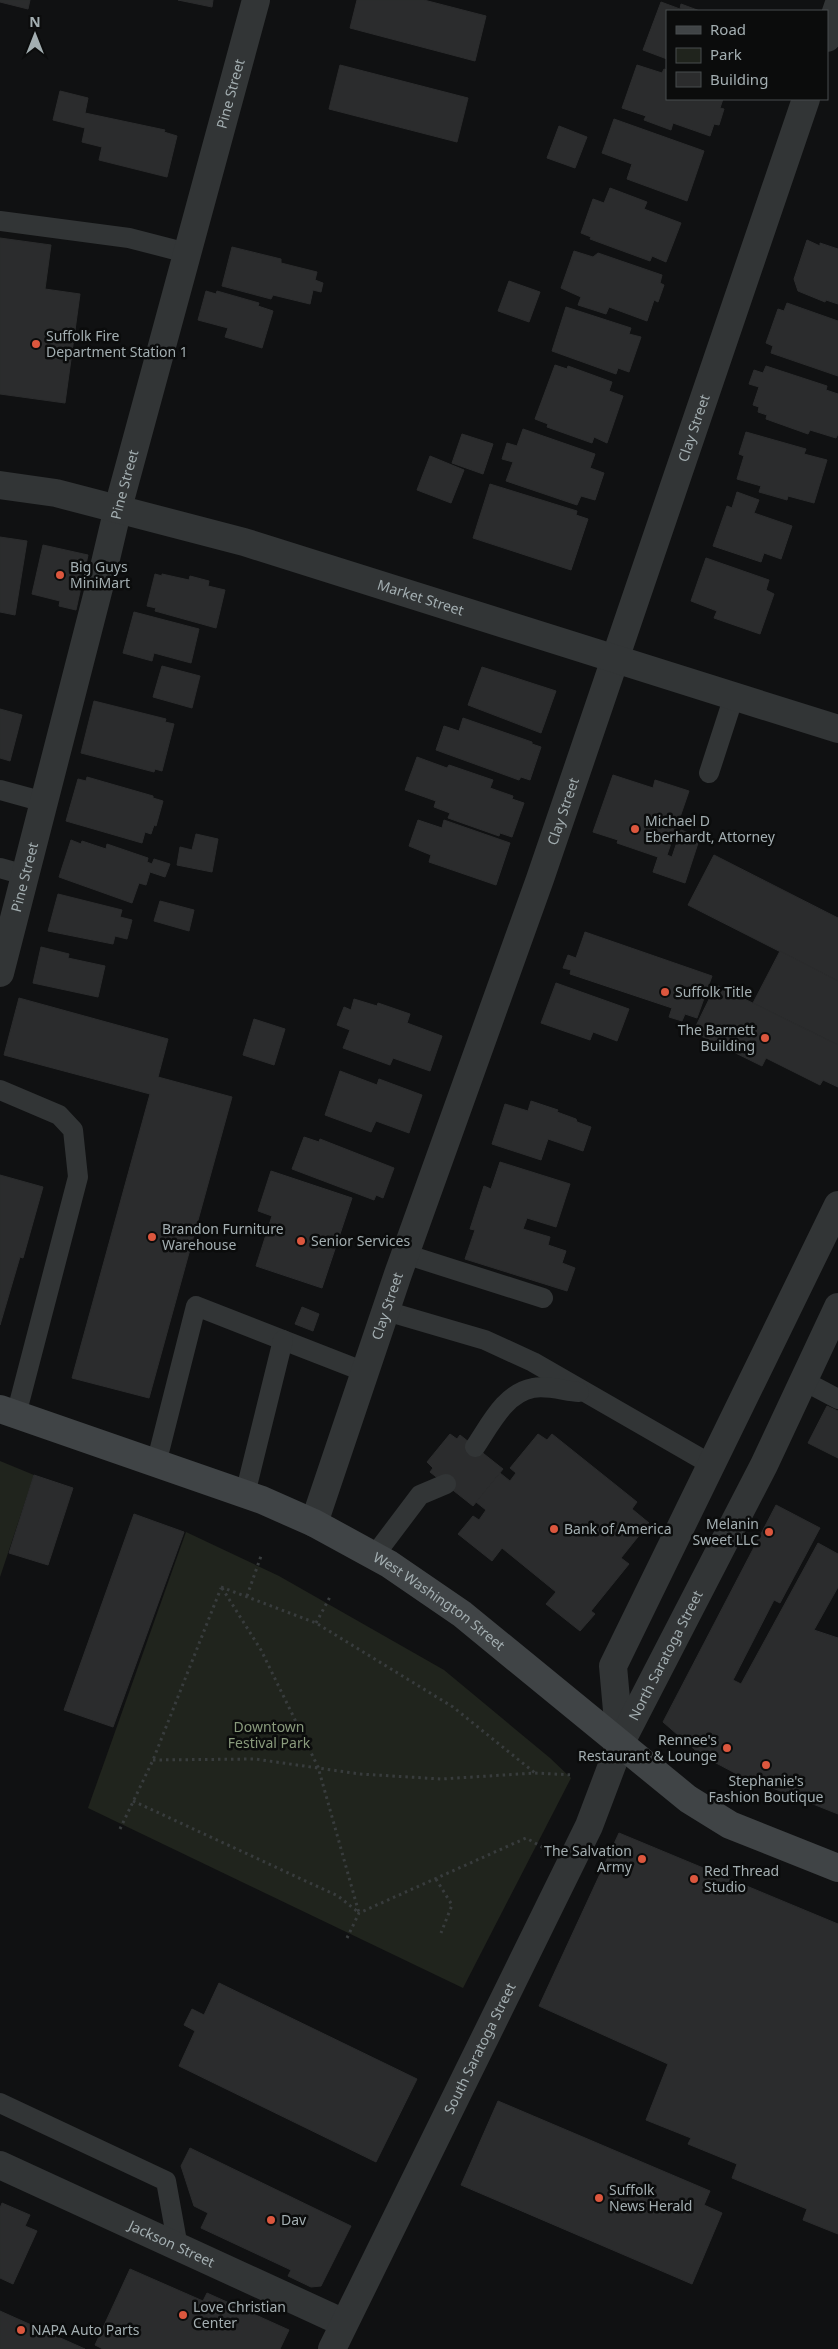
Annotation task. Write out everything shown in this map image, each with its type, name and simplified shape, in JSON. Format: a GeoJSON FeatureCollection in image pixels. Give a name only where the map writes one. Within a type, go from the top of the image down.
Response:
{"type":"FeatureCollection","features":[{"type":"Feature","properties":{"kind":"main road","name":"West Washington Street"},"geometry":{"type":"LineString","coordinates":[[8,1412],[246,1494],[314,1523],[374,1556],[462,1614],[688,1798],[730,1824],[838,1868]]}},
{"type":"Feature","properties":{"kind":"street","name":"Pine Street"},"geometry":{"type":"LineString","coordinates":[[0,973],[13,872],[44,802],[118,508],[256,0]]}},
{"type":"Feature","properties":{"kind":"street"},"geometry":{"type":"LineString","coordinates":[[828,35],[838,6]]}},
{"type":"Feature","properties":{"kind":"street","name":"Clay Street"},"geometry":{"type":"LineString","coordinates":[[314,1523],[405,1254],[540,879],[806,100]]}},
{"type":"Feature","properties":{"kind":"street","name":"Market Street"},"geometry":{"type":"LineString","coordinates":[[0,485],[56,493],[244,542],[838,729]]}},
{"type":"Feature","properties":{"kind":"street","name":"North Saratoga Street"},"geometry":{"type":"LineString","coordinates":[[620,1744],[613,1666],[838,1205]]}},
{"type":"Feature","properties":{"kind":"street","name":"North Saratoga Street"},"geometry":{"type":"LineString","coordinates":[[620,1744],[764,1465],[838,1307]]}},
{"type":"Feature","properties":{"kind":"street","name":"South Saratoga Street"},"geometry":{"type":"LineString","coordinates":[[332,2349],[588,1826],[620,1744]]}},
{"type":"Feature","properties":{"kind":"street","name":"Jackson Street"},"geometry":{"type":"LineString","coordinates":[[0,2165],[344,2324]]}},
{"type":"Feature","properties":{"kind":"lane"},"geometry":{"type":"LineString","coordinates":[[0,221],[129,238],[187,253]]}},
{"type":"Feature","properties":{"kind":"lane"},"geometry":{"type":"LineString","coordinates":[[709,773],[734,696]]}},
{"type":"Feature","properties":{"kind":"lane"},"geometry":{"type":"LineString","coordinates":[[0,790],[44,802]]}},
{"type":"Feature","properties":{"kind":"lane"},"geometry":{"type":"LineString","coordinates":[[0,1090],[59,1115],[74,1130],[78,1177],[8,1412]]}},
{"type":"Feature","properties":{"kind":"lane"},"geometry":{"type":"LineString","coordinates":[[405,1254],[543,1298]]}},
{"type":"Feature","properties":{"kind":"lane"},"geometry":{"type":"LineString","coordinates":[[156,1464],[196,1306],[365,1372]]}},
{"type":"Feature","properties":{"kind":"lane"},"geometry":{"type":"LineString","coordinates":[[386,1310],[485,1340],[533,1362],[712,1465]]}},
{"type":"Feature","properties":{"kind":"lane"},"geometry":{"type":"LineString","coordinates":[[246,1494],[283,1340]]}},
{"type":"Feature","properties":{"kind":"lane"},"geometry":{"type":"LineString","coordinates":[[804,1381],[838,1399]]}},
{"type":"Feature","properties":{"kind":"lane"},"geometry":{"type":"LineString","coordinates":[[475,1447],[499,1412],[516,1394],[534,1387],[586,1393]]}},
{"type":"Feature","properties":{"kind":"lane"},"geometry":{"type":"LineString","coordinates":[[374,1556],[420,1495],[446,1484]]}},
{"type":"Feature","properties":{"kind":"lane"},"geometry":{"type":"LineString","coordinates":[[0,2103],[166,2181],[178,2247]]}},
{"type":"Feature","properties":{"kind":"path"},"geometry":{"type":"LineString","coordinates":[[247,1596],[261,1556]]}},
{"type":"Feature","properties":{"kind":"path"},"geometry":{"type":"LineString","coordinates":[[221,1587],[316,1623],[453,1707],[535,1772]]}},
{"type":"Feature","properties":{"kind":"path"},"geometry":{"type":"LineString","coordinates":[[120,1829],[153,1760],[221,1587]]}},
{"type":"Feature","properties":{"kind":"path"},"geometry":{"type":"LineString","coordinates":[[221,1587],[261,1650],[318,1767],[359,1914]]}},
{"type":"Feature","properties":{"kind":"path"},"geometry":{"type":"LineString","coordinates":[[316,1623],[331,1595]]}},
{"type":"Feature","properties":{"kind":"path"},"geometry":{"type":"LineString","coordinates":[[153,1760],[255,1759],[360,1774],[441,1779],[535,1772],[577,1775]]}},
{"type":"Feature","properties":{"kind":"path"},"geometry":{"type":"LineString","coordinates":[[133,1801],[338,1896],[359,1914]]}},
{"type":"Feature","properties":{"kind":"path"},"geometry":{"type":"LineString","coordinates":[[347,1938],[359,1914],[526,1838],[545,1849]]}},
{"type":"Feature","properties":{"kind":"path"},"geometry":{"type":"LineString","coordinates":[[436,1879],[452,1905],[441,1933]]}},
{"type":"Feature","properties":{"kind":"green space"},"geometry":{"type":"Polygon","coordinates":[[[0,1461],[34,1475],[0,1577],[0,1461]]]}},
{"type":"Feature","properties":{"kind":"green space","name":"Downtown Festival Park"},"geometry":{"type":"Polygon","coordinates":[[[186,1532],[279,1576],[444,1670],[550,1758],[571,1778],[463,1988],[88,1808],[186,1532]]]}},
{"type":"Feature","properties":{"kind":"building"},"geometry":{"type":"Polygon","coordinates":[[[0,0],[30,0],[28,9],[0,2],[0,0]]]}},
{"type":"Feature","properties":{"kind":"building"},"geometry":{"type":"Polygon","coordinates":[[[178,0],[213,0],[212,7],[178,0]]]}},
{"type":"Feature","properties":{"kind":"building"},"geometry":{"type":"Polygon","coordinates":[[[357,0],[424,0],[486,16],[475,61],[350,28],[357,0]]]}},
{"type":"Feature","properties":{"kind":"building"},"geometry":{"type":"Polygon","coordinates":[[[661,2],[680,9],[681,4],[697,10],[666,10],[666,59],[643,50],[661,2]]]}},
{"type":"Feature","properties":{"kind":"building"},"geometry":{"type":"Polygon","coordinates":[[[340,65],[468,98],[457,142],[329,109],[340,65]]]}},
{"type":"Feature","properties":{"kind":"building"},"geometry":{"type":"Polygon","coordinates":[[[637,65],[662,73],[664,69],[666,70],[666,100],[723,100],[720,108],[724,109],[719,125],[714,124],[710,136],[673,123],[671,130],[644,120],[646,116],[622,108],[637,65]]]}},
{"type":"Feature","properties":{"kind":"building"},"geometry":{"type":"Polygon","coordinates":[[[60,91],[88,98],[85,113],[165,130],[164,132],[177,136],[167,177],[99,160],[102,147],[82,142],[85,128],[53,120],[60,91]]]}},
{"type":"Feature","properties":{"kind":"building"},"geometry":{"type":"Polygon","coordinates":[[[614,119],[704,151],[687,201],[627,179],[632,164],[602,153],[614,119]]]}},
{"type":"Feature","properties":{"kind":"building"},"geometry":{"type":"Polygon","coordinates":[[[559,126],[587,137],[575,168],[547,158],[559,126]]]}},
{"type":"Feature","properties":{"kind":"building"},"geometry":{"type":"Polygon","coordinates":[[[610,188],[647,202],[644,209],[681,223],[666,262],[652,256],[650,261],[590,239],[591,237],[581,233],[593,199],[604,203],[610,188]]]}},
{"type":"Feature","properties":{"kind":"building","name":"Suffolk Fire Department Station 1"},"geometry":{"type":"Polygon","coordinates":[[[0,238],[51,245],[45,289],[80,294],[65,403],[0,394],[0,238]]]}},
{"type":"Feature","properties":{"kind":"building"},"geometry":{"type":"Polygon","coordinates":[[[807,240],[820,246],[820,243],[838,249],[838,304],[826,300],[825,302],[798,291],[794,279],[807,240]]]}},
{"type":"Feature","properties":{"kind":"building"},"geometry":{"type":"Polygon","coordinates":[[[232,247],[281,259],[281,263],[317,272],[315,280],[323,283],[321,292],[313,290],[310,304],[273,295],[271,299],[222,286],[232,247]]]}},
{"type":"Feature","properties":{"kind":"building"},"geometry":{"type":"Polygon","coordinates":[[[574,251],[593,257],[598,253],[662,275],[660,283],[664,285],[658,302],[654,300],[647,321],[609,307],[606,314],[578,305],[581,297],[561,288],[574,251]]]}},
{"type":"Feature","properties":{"kind":"building"},"geometry":{"type":"Polygon","coordinates":[[[509,281],[540,292],[529,322],[498,311],[509,281]]]}},
{"type":"Feature","properties":{"kind":"building"},"geometry":{"type":"Polygon","coordinates":[[[206,291],[216,294],[217,291],[259,303],[258,306],[273,311],[262,348],[225,337],[228,328],[198,320],[206,291]]]}},
{"type":"Feature","properties":{"kind":"building"},"geometry":{"type":"Polygon","coordinates":[[[787,303],[838,321],[838,376],[771,353],[773,346],[766,343],[778,309],[784,311],[787,303]]]}},
{"type":"Feature","properties":{"kind":"building"},"geometry":{"type":"Polygon","coordinates":[[[566,307],[631,328],[629,334],[641,337],[629,372],[618,368],[616,374],[552,351],[566,307]]]}},
{"type":"Feature","properties":{"kind":"building"},"geometry":{"type":"Polygon","coordinates":[[[555,365],[567,369],[568,366],[612,382],[609,391],[623,396],[607,443],[594,437],[592,443],[547,427],[548,424],[535,419],[555,365]]]}},
{"type":"Feature","properties":{"kind":"building"},"geometry":{"type":"Polygon","coordinates":[[[766,366],[827,386],[826,390],[838,394],[838,434],[836,438],[810,430],[808,434],[766,419],[767,415],[758,412],[759,407],[753,405],[759,387],[749,384],[754,370],[763,373],[766,366]]]}},
{"type":"Feature","properties":{"kind":"building"},"geometry":{"type":"Polygon","coordinates":[[[523,429],[595,454],[590,468],[604,473],[595,500],[581,496],[577,505],[506,481],[513,462],[502,459],[507,443],[517,446],[523,429]]]}},
{"type":"Feature","properties":{"kind":"building"},"geometry":{"type":"Polygon","coordinates":[[[746,432],[806,449],[804,454],[827,460],[814,503],[788,496],[787,500],[759,492],[761,486],[737,479],[744,456],[739,454],[746,432]]]}},
{"type":"Feature","properties":{"kind":"building"},"geometry":{"type":"Polygon","coordinates":[[[462,434],[493,444],[483,474],[452,463],[462,434]]]}},
{"type":"Feature","properties":{"kind":"building"},"geometry":{"type":"Polygon","coordinates":[[[430,456],[464,470],[451,503],[417,490],[430,456]]]}},
{"type":"Feature","properties":{"kind":"building"},"geometry":{"type":"Polygon","coordinates":[[[490,484],[577,511],[576,515],[588,519],[571,570],[473,538],[490,484]]]}},
{"type":"Feature","properties":{"kind":"building"},"geometry":{"type":"Polygon","coordinates":[[[737,492],[759,500],[754,513],[792,526],[781,559],[764,553],[761,562],[713,546],[727,506],[732,508],[737,492]]]}},
{"type":"Feature","properties":{"kind":"building"},"geometry":{"type":"Polygon","coordinates":[[[0,537],[27,541],[15,615],[0,612],[0,537]]]}},
{"type":"Feature","properties":{"kind":"building","name":"Big Guys MiniMart"},"geometry":{"type":"Polygon","coordinates":[[[43,545],[88,555],[76,610],[59,606],[60,601],[32,594],[43,545]]]}},
{"type":"Feature","properties":{"kind":"building"},"geometry":{"type":"Polygon","coordinates":[[[706,558],[769,580],[766,590],[774,594],[760,634],[714,618],[717,611],[691,601],[706,558]]]}},
{"type":"Feature","properties":{"kind":"building"},"geometry":{"type":"Polygon","coordinates":[[[155,574],[189,580],[190,576],[209,581],[208,586],[225,590],[216,628],[155,611],[156,608],[147,606],[155,574]]]}},
{"type":"Feature","properties":{"kind":"building"},"geometry":{"type":"Polygon","coordinates":[[[134,612],[199,629],[191,663],[154,653],[152,661],[123,653],[134,612]]]}},
{"type":"Feature","properties":{"kind":"building"},"geometry":{"type":"Polygon","coordinates":[[[162,666],[200,676],[192,708],[153,697],[162,666]]]}},
{"type":"Feature","properties":{"kind":"building"},"geometry":{"type":"Polygon","coordinates":[[[482,667],[556,691],[541,733],[468,705],[482,667]]]}},
{"type":"Feature","properties":{"kind":"building"},"geometry":{"type":"Polygon","coordinates":[[[94,701],[166,719],[165,722],[174,724],[162,771],[155,769],[154,772],[81,753],[94,701]]]}},
{"type":"Feature","properties":{"kind":"building"},"geometry":{"type":"Polygon","coordinates":[[[0,709],[22,715],[10,761],[0,758],[0,709]]]}},
{"type":"Feature","properties":{"kind":"building"},"geometry":{"type":"Polygon","coordinates":[[[463,718],[532,742],[532,744],[541,747],[530,780],[521,777],[519,780],[436,750],[444,726],[459,731],[463,718]]]}},
{"type":"Feature","properties":{"kind":"building"},"geometry":{"type":"Polygon","coordinates":[[[417,757],[447,768],[449,765],[493,780],[490,788],[513,796],[512,799],[524,803],[512,837],[500,833],[499,836],[448,818],[450,813],[434,807],[436,801],[405,790],[417,757]]]}},
{"type":"Feature","properties":{"kind":"building","name":"Michael D Eberhardt, Attorney"},"geometry":{"type":"Polygon","coordinates":[[[613,775],[653,788],[655,780],[689,791],[667,855],[672,857],[681,830],[700,837],[685,883],[653,872],[658,857],[617,843],[618,840],[593,832],[613,775]]]}},
{"type":"Feature","properties":{"kind":"building"},"geometry":{"type":"Polygon","coordinates":[[[87,777],[153,796],[153,798],[163,801],[156,826],[154,825],[151,834],[145,832],[142,843],[66,821],[78,779],[86,781],[87,777]]]}},
{"type":"Feature","properties":{"kind":"building"},"geometry":{"type":"Polygon","coordinates":[[[418,820],[442,828],[444,820],[510,843],[496,885],[429,862],[431,855],[409,846],[418,820]]]}},
{"type":"Feature","properties":{"kind":"building"},"geometry":{"type":"Polygon","coordinates":[[[196,834],[218,839],[212,872],[177,865],[180,847],[192,850],[196,834]]]}},
{"type":"Feature","properties":{"kind":"building"},"geometry":{"type":"Polygon","coordinates":[[[71,840],[81,844],[82,841],[106,849],[107,844],[148,858],[147,862],[152,864],[154,859],[170,864],[165,877],[150,872],[146,885],[139,883],[132,903],[59,877],[71,840]]]}},
{"type":"Feature","properties":{"kind":"building"},"geometry":{"type":"Polygon","coordinates":[[[714,855],[838,918],[838,981],[688,905],[714,855]]]}},
{"type":"Feature","properties":{"kind":"building"},"geometry":{"type":"Polygon","coordinates":[[[58,894],[122,910],[120,917],[132,920],[127,939],[115,936],[113,944],[48,931],[58,894]]]}},
{"type":"Feature","properties":{"kind":"building"},"geometry":{"type":"Polygon","coordinates":[[[160,901],[194,910],[189,931],[154,921],[160,901]]]}},
{"type":"Feature","properties":{"kind":"building","name":"Suffolk Title"},"geometry":{"type":"Polygon","coordinates":[[[585,932],[712,976],[697,1018],[685,1014],[682,1021],[669,1017],[672,1008],[570,974],[571,970],[563,968],[568,955],[576,958],[585,932]]]}},
{"type":"Feature","properties":{"kind":"building"},"geometry":{"type":"Polygon","coordinates":[[[41,947],[69,954],[68,958],[105,966],[98,997],[33,983],[41,947]]]}},
{"type":"Feature","properties":{"kind":"building"},"geometry":{"type":"Polygon","coordinates":[[[780,951],[838,981],[838,1045],[753,1003],[780,951]]]}},
{"type":"Feature","properties":{"kind":"building"},"geometry":{"type":"Polygon","coordinates":[[[556,983],[629,1009],[617,1041],[593,1032],[590,1040],[541,1023],[556,983]]]}},
{"type":"Feature","properties":{"kind":"building","name":"The Barnett Building"},"geometry":{"type":"Polygon","coordinates":[[[716,985],[838,1045],[838,1087],[823,1080],[820,1085],[766,1058],[762,1066],[693,1032],[716,985]]]}},
{"type":"Feature","properties":{"kind":"building","name":"Brandon Furniture Warehouse"},"geometry":{"type":"Polygon","coordinates":[[[19,998],[168,1039],[158,1077],[232,1097],[149,1398],[72,1378],[150,1094],[4,1055],[19,998]]]}},
{"type":"Feature","properties":{"kind":"building"},"geometry":{"type":"Polygon","coordinates":[[[354,999],[377,1006],[378,1003],[410,1014],[407,1023],[442,1036],[430,1071],[393,1058],[390,1065],[343,1048],[350,1030],[337,1025],[344,1007],[351,1010],[354,999]]]}},
{"type":"Feature","properties":{"kind":"building"},"geometry":{"type":"Polygon","coordinates":[[[254,1019],[285,1029],[274,1065],[243,1055],[254,1019]]]}},
{"type":"Feature","properties":{"kind":"building"},"geometry":{"type":"Polygon","coordinates":[[[340,1071],[377,1085],[379,1079],[422,1095],[409,1133],[376,1121],[371,1132],[325,1115],[340,1071]]]}},
{"type":"Feature","properties":{"kind":"building"},"geometry":{"type":"Polygon","coordinates":[[[531,1101],[558,1110],[557,1112],[591,1127],[583,1151],[548,1139],[541,1160],[492,1144],[505,1104],[528,1111],[531,1101]]]}},
{"type":"Feature","properties":{"kind":"building"},"geometry":{"type":"Polygon","coordinates":[[[304,1137],[319,1142],[320,1139],[394,1168],[383,1198],[376,1195],[374,1200],[292,1169],[304,1137]]]}},
{"type":"Feature","properties":{"kind":"building"},"geometry":{"type":"Polygon","coordinates":[[[500,1162],[570,1184],[556,1227],[527,1218],[523,1229],[550,1237],[548,1245],[566,1251],[562,1263],[575,1268],[567,1291],[465,1259],[475,1230],[470,1229],[484,1186],[491,1189],[500,1162]]]}},
{"type":"Feature","properties":{"kind":"building","name":"Senior Services"},"geometry":{"type":"Polygon","coordinates":[[[271,1171],[352,1198],[322,1288],[256,1266],[272,1216],[258,1211],[271,1171]]]}},
{"type":"Feature","properties":{"kind":"building"},"geometry":{"type":"Polygon","coordinates":[[[0,1175],[43,1187],[23,1258],[20,1257],[0,1325],[0,1175]]]}},
{"type":"Feature","properties":{"kind":"building"},"geometry":{"type":"Polygon","coordinates":[[[302,1307],[319,1314],[313,1331],[295,1324],[302,1307]]]}},
{"type":"Feature","properties":{"kind":"building"},"geometry":{"type":"Polygon","coordinates":[[[827,1406],[838,1411],[838,1458],[808,1443],[827,1406]]]}},
{"type":"Feature","properties":{"kind":"building"},"geometry":{"type":"Polygon","coordinates":[[[450,1434],[457,1439],[460,1435],[503,1469],[473,1506],[430,1472],[433,1468],[427,1462],[450,1434]]]}},
{"type":"Feature","properties":{"kind":"building","name":"Bank of America"},"geometry":{"type":"Polygon","coordinates":[[[538,1434],[547,1440],[552,1434],[637,1502],[632,1509],[649,1523],[621,1558],[629,1564],[591,1611],[595,1614],[580,1631],[546,1604],[556,1592],[502,1548],[492,1561],[458,1534],[473,1516],[479,1520],[486,1510],[476,1502],[500,1473],[510,1481],[516,1473],[510,1468],[538,1434]]]}},
{"type":"Feature","properties":{"kind":"building"},"geometry":{"type":"Polygon","coordinates":[[[34,1475],[73,1488],[48,1565],[9,1553],[34,1475]]]}},
{"type":"Feature","properties":{"kind":"building"},"geometry":{"type":"Polygon","coordinates":[[[776,1505],[820,1528],[780,1603],[774,1600],[733,1680],[741,1684],[818,1543],[838,1554],[838,1587],[814,1630],[838,1638],[838,1814],[735,1773],[701,1755],[663,1722],[776,1505]]]}},
{"type":"Feature","properties":{"kind":"building"},"geometry":{"type":"Polygon","coordinates":[[[134,1514],[184,1532],[113,1727],[64,1710],[134,1514]]]}},
{"type":"Feature","properties":{"kind":"building"},"geometry":{"type":"Polygon","coordinates":[[[619,1833],[838,1924],[838,2234],[803,2220],[807,2209],[732,2178],[737,2164],[688,2144],[691,2138],[646,2120],[668,2064],[539,2006],[619,1833]]]}},
{"type":"Feature","properties":{"kind":"building"},"geometry":{"type":"Polygon","coordinates":[[[219,1983],[417,2079],[376,2162],[179,2066],[195,2031],[184,2025],[192,2009],[204,2015],[219,1983]]]}},
{"type":"Feature","properties":{"kind":"building","name":"Suffolk News Herald"},"geometry":{"type":"Polygon","coordinates":[[[498,2101],[710,2191],[704,2205],[722,2213],[692,2284],[461,2185],[498,2101]]]}},
{"type":"Feature","properties":{"kind":"building","name":"Dav"},"geometry":{"type":"Polygon","coordinates":[[[190,2148],[351,2226],[321,2286],[311,2287],[288,2276],[291,2270],[201,2228],[208,2213],[194,2206],[181,2166],[190,2148]]]}},
{"type":"Feature","properties":{"kind":"building"},"geometry":{"type":"Polygon","coordinates":[[[2,2203],[30,2215],[25,2226],[37,2231],[13,2284],[0,2278],[0,2208],[2,2203]]]}},
{"type":"Feature","properties":{"kind":"building","name":"Love Christian Center"},"geometry":{"type":"Polygon","coordinates":[[[130,2269],[203,2301],[207,2293],[289,2330],[280,2349],[103,2349],[95,2345],[130,2269]]]}},
{"type":"Feature","properties":{"kind":"building","name":"NAPA Auto Parts"},"geometry":{"type":"Polygon","coordinates":[[[0,2311],[85,2349],[0,2349],[0,2311]]]}},
{"type":"Feature","properties":{"kind":"place","name":"Suffolk Fire Department Station 1"},"geometry":{"type":"Point","coordinates":[36,344]}},
{"type":"Feature","properties":{"kind":"place","name":"Big Guys MiniMart"},"geometry":{"type":"Point","coordinates":[60,575]}},
{"type":"Feature","properties":{"kind":"place","name":"Michael D Eberhardt, Attorney"},"geometry":{"type":"Point","coordinates":[635,829]}},
{"type":"Feature","properties":{"kind":"place","name":"Suffolk Title"},"geometry":{"type":"Point","coordinates":[665,992]}},
{"type":"Feature","properties":{"kind":"place","name":"The Barnett Building"},"geometry":{"type":"Point","coordinates":[765,1038]}},
{"type":"Feature","properties":{"kind":"place","name":"Brandon Furniture Warehouse"},"geometry":{"type":"Point","coordinates":[152,1237]}},
{"type":"Feature","properties":{"kind":"place","name":"Senior Services"},"geometry":{"type":"Point","coordinates":[301,1241]}},
{"type":"Feature","properties":{"kind":"place","name":"Bank of America"},"geometry":{"type":"Point","coordinates":[554,1529]}},
{"type":"Feature","properties":{"kind":"place","name":"Melanin Sweet LLC"},"geometry":{"type":"Point","coordinates":[769,1532]}},
{"type":"Feature","properties":{"kind":"place","name":"Rennee's Restaurant & Lounge"},"geometry":{"type":"Point","coordinates":[727,1748]}},
{"type":"Feature","properties":{"kind":"place","name":"Stephanie's Fashion Boutique"},"geometry":{"type":"Point","coordinates":[766,1765]}},
{"type":"Feature","properties":{"kind":"place","name":"The Salvation Army"},"geometry":{"type":"Point","coordinates":[642,1859]}},
{"type":"Feature","properties":{"kind":"place","name":"Red Thread Studio"},"geometry":{"type":"Point","coordinates":[694,1879]}},
{"type":"Feature","properties":{"kind":"place","name":"Suffolk News Herald"},"geometry":{"type":"Point","coordinates":[599,2198]}},
{"type":"Feature","properties":{"kind":"place","name":"Dav"},"geometry":{"type":"Point","coordinates":[271,2220]}},
{"type":"Feature","properties":{"kind":"place","name":"Love Christian Center"},"geometry":{"type":"Point","coordinates":[183,2315]}},
{"type":"Feature","properties":{"kind":"place","name":"NAPA Auto Parts"},"geometry":{"type":"Point","coordinates":[21,2330]}}]}
